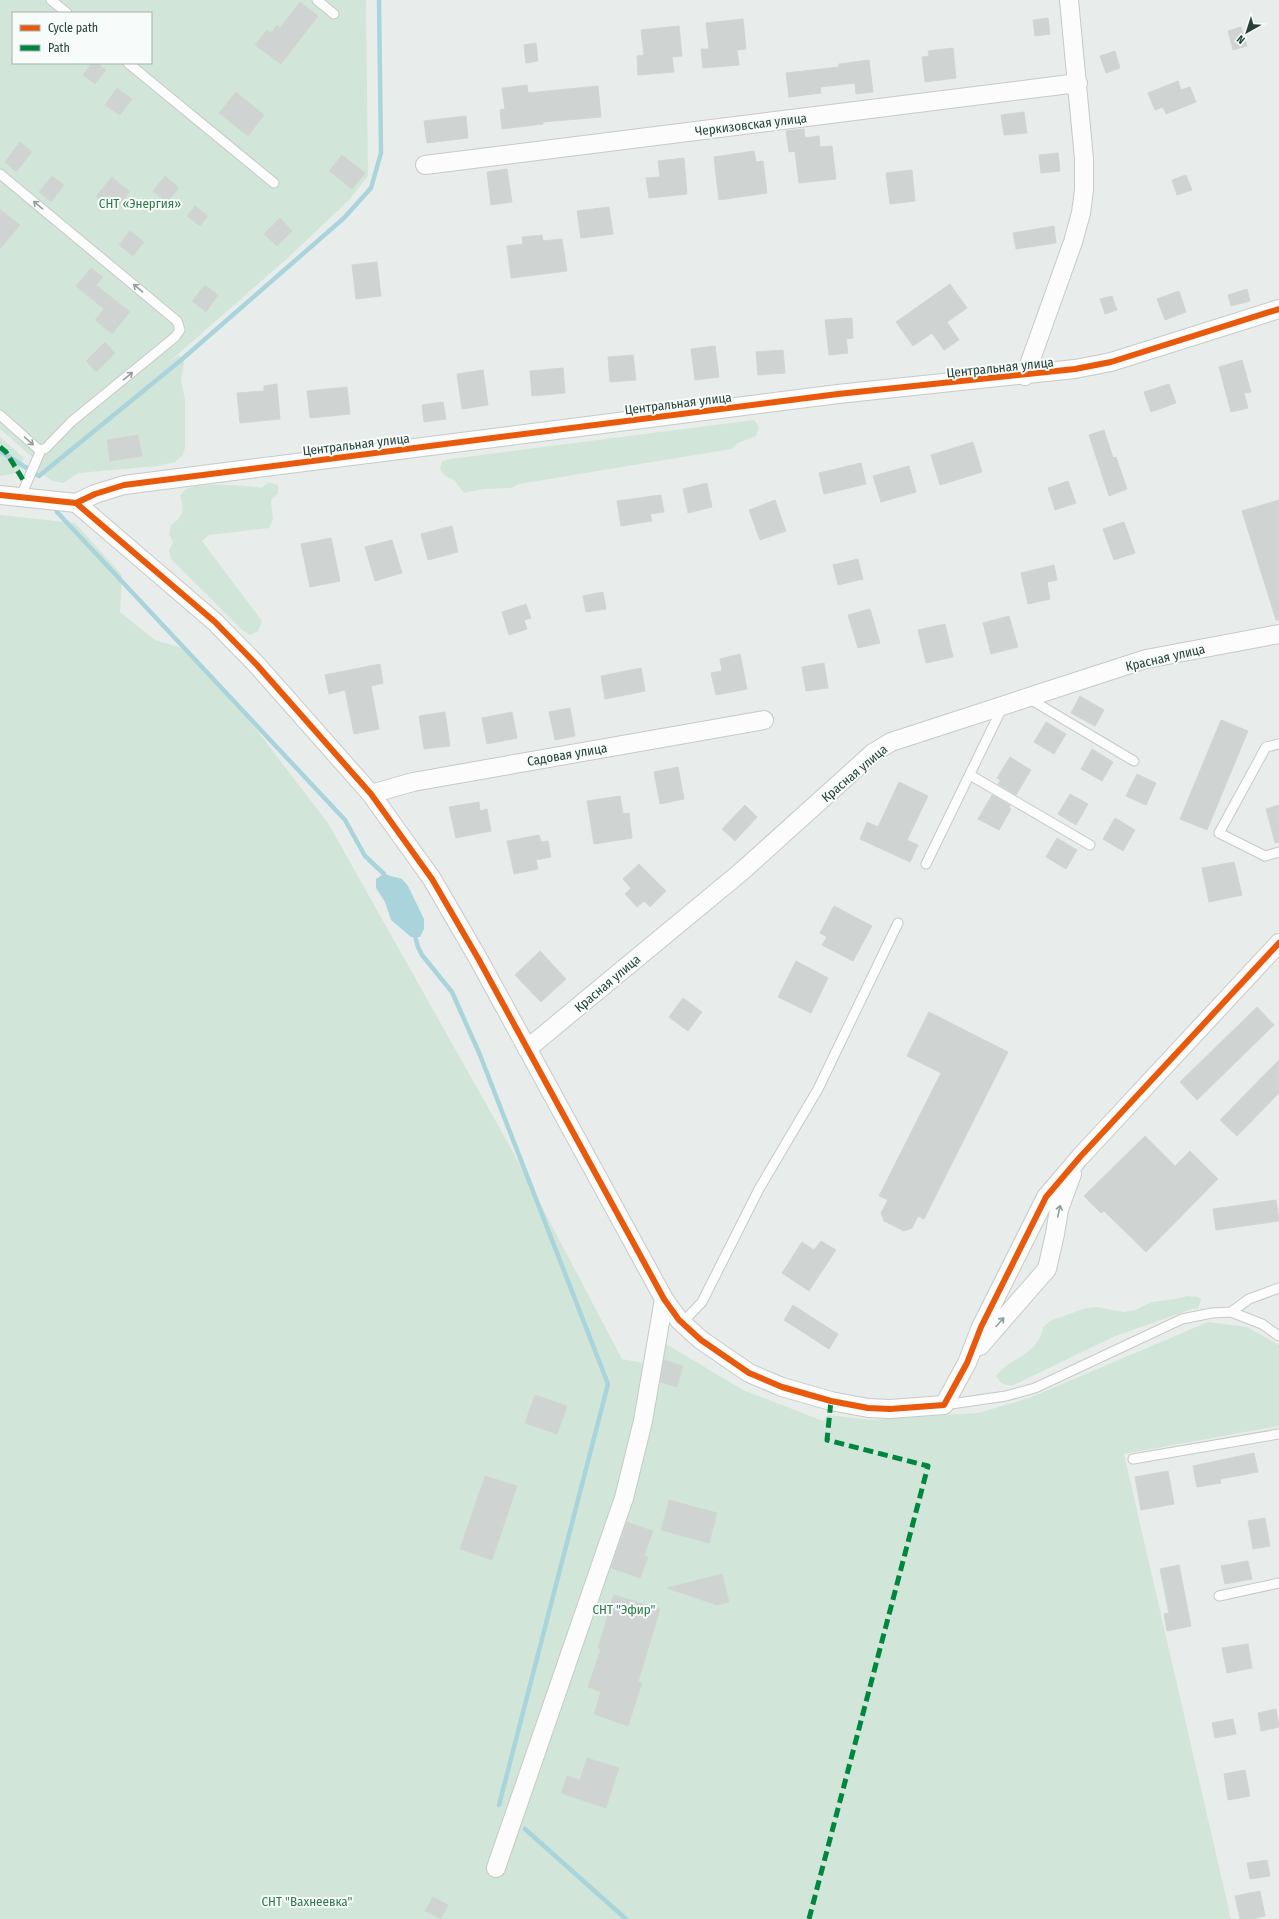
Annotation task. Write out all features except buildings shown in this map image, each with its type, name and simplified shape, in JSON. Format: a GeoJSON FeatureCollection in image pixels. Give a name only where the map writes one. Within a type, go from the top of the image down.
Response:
{"type":"FeatureCollection","features":[{"type":"Feature","properties":{"kind":"street"},"geometry":{"type":"LineString","coordinates":[[1025,376],[1074,242],[1081,213],[1084,190],[1084,159],[1078,83],[1069,0]]}},
{"type":"Feature","properties":{"kind":"street","name":"Черкизовская улица"},"geometry":{"type":"LineString","coordinates":[[425,165],[1078,83]]}},
{"type":"Feature","properties":{"kind":"street","name":"Центральная улица"},"geometry":{"type":"LineString","coordinates":[[76,503],[95,494],[124,485],[838,394],[1025,376],[1075,369],[1111,362],[1279,309]]}},
{"type":"Feature","properties":{"kind":"street"},"geometry":{"type":"LineString","coordinates":[[0,495],[76,503],[215,622],[257,665],[371,794],[432,879],[479,960],[664,1299],[682,1323],[701,1340],[749,1373],[782,1387],[831,1401],[868,1408],[890,1409],[944,1405],[967,1363],[981,1327],[1046,1197],[1080,1157],[1279,943]]}},
{"type":"Feature","properties":{"kind":"street","name":"Красная улица"},"geometry":{"type":"LineString","coordinates":[[527,1049],[741,872],[873,753],[891,742],[1146,659],[1279,634]]}},
{"type":"Feature","properties":{"kind":"street","name":"Садовая улица"},"geometry":{"type":"LineString","coordinates":[[371,794],[413,782],[764,720]]}},
{"type":"Feature","properties":{"kind":"street"},"geometry":{"type":"LineString","coordinates":[[967,1363],[990,1333],[1047,1269],[1059,1209],[1080,1157]]}},
{"type":"Feature","properties":{"kind":"street"},"geometry":{"type":"LineString","coordinates":[[496,1868],[624,1498],[643,1421],[664,1299]]}},
{"type":"Feature","properties":{"kind":"lane"},"geometry":{"type":"LineString","coordinates":[[51,0],[66,12]]}},
{"type":"Feature","properties":{"kind":"lane"},"geometry":{"type":"LineString","coordinates":[[317,0],[334,14]]}},
{"type":"Feature","properties":{"kind":"lane"},"geometry":{"type":"LineString","coordinates":[[129,64],[274,183]]}},
{"type":"Feature","properties":{"kind":"lane"},"geometry":{"type":"LineString","coordinates":[[0,174],[177,321],[180,330],[175,337],[70,422],[46,448],[41,450],[27,478],[20,498]]}},
{"type":"Feature","properties":{"kind":"lane"},"geometry":{"type":"LineString","coordinates":[[0,415],[41,450]]}},
{"type":"Feature","properties":{"kind":"lane"},"geometry":{"type":"LineString","coordinates":[[1027,697],[1134,761]]}},
{"type":"Feature","properties":{"kind":"lane"},"geometry":{"type":"LineString","coordinates":[[926,864],[1004,705]]}},
{"type":"Feature","properties":{"kind":"lane"},"geometry":{"type":"LineString","coordinates":[[1279,744],[1266,746],[1219,833],[1265,856],[1279,852]]}},
{"type":"Feature","properties":{"kind":"lane"},"geometry":{"type":"LineString","coordinates":[[970,775],[1090,845]]}},
{"type":"Feature","properties":{"kind":"lane"},"geometry":{"type":"LineString","coordinates":[[682,1323],[702,1302],[759,1189],[818,1089],[898,923]]}},
{"type":"Feature","properties":{"kind":"lane"},"geometry":{"type":"LineString","coordinates":[[1231,1312],[1249,1298],[1279,1288]]}},
{"type":"Feature","properties":{"kind":"lane"},"geometry":{"type":"LineString","coordinates":[[944,1405],[1006,1396],[1035,1388],[1182,1319],[1212,1313],[1231,1312],[1262,1324],[1279,1336]]}},
{"type":"Feature","properties":{"kind":"lane"},"geometry":{"type":"LineString","coordinates":[[1133,1459],[1279,1434]]}},
{"type":"Feature","properties":{"kind":"lane"},"geometry":{"type":"LineString","coordinates":[[1219,1596],[1279,1583]]}},
{"type":"Feature","properties":{"kind":"green space","name":"СНТ «Энергия»"},"geometry":{"type":"Polygon","coordinates":[[[0,0],[366,0],[368,176],[349,200],[290,256],[168,363],[179,355],[184,362],[181,381],[185,399],[185,448],[182,456],[175,462],[158,466],[79,473],[63,483],[53,481],[38,472],[39,463],[0,429],[0,0]]]}},
{"type":"Feature","properties":{"kind":"green space"},"geometry":{"type":"Polygon","coordinates":[[[754,420],[759,427],[756,436],[738,443],[731,449],[519,484],[511,488],[483,489],[464,493],[454,480],[445,476],[440,469],[442,461],[450,459],[754,420]]]}},
{"type":"Feature","properties":{"kind":"green space"},"geometry":{"type":"Polygon","coordinates":[[[0,437],[24,458],[18,473],[0,476],[0,437]]]}},
{"type":"Feature","properties":{"kind":"green space"},"geometry":{"type":"Polygon","coordinates":[[[269,482],[278,485],[278,494],[271,500],[273,520],[269,528],[209,535],[202,541],[262,621],[258,631],[250,635],[242,630],[171,559],[169,550],[173,542],[169,534],[171,525],[182,513],[183,509],[180,496],[184,490],[201,485],[234,485],[261,488],[269,482]]]}},
{"type":"Feature","properties":{"kind":"green space"},"geometry":{"type":"Polygon","coordinates":[[[0,515],[75,523],[122,575],[120,612],[155,640],[185,649],[226,690],[328,823],[512,1150],[622,1359],[660,1366],[666,1344],[743,1390],[823,1421],[828,1415],[870,1420],[978,1413],[1029,1398],[1208,1322],[1247,1327],[1279,1345],[1279,1426],[1124,1454],[1231,1919],[0,1919],[0,515]]]}},
{"type":"Feature","properties":{"kind":"green space"},"geometry":{"type":"Polygon","coordinates":[[[1188,1296],[1198,1297],[1201,1300],[1198,1309],[1192,1309],[1113,1337],[1014,1385],[1003,1384],[996,1376],[1002,1369],[1030,1350],[1036,1344],[1043,1327],[1050,1321],[1086,1308],[1097,1307],[1124,1312],[1135,1310],[1152,1302],[1188,1296]]]}},
{"type":"Feature","properties":{"kind":"water"},"geometry":{"type":"Polygon","coordinates":[[[384,874],[402,879],[408,886],[424,919],[424,929],[420,937],[411,937],[391,920],[385,902],[376,888],[376,879],[384,874]]]}},
{"type":"Feature","properties":{"kind":"waterway"},"geometry":{"type":"LineString","coordinates":[[0,451],[39,476],[180,361],[344,218],[371,188],[381,153],[379,0]]}},
{"type":"Feature","properties":{"kind":"waterway"},"geometry":{"type":"LineString","coordinates":[[57,512],[345,820],[365,856],[384,874],[386,879]]}},
{"type":"Feature","properties":{"kind":"waterway"},"geometry":{"type":"LineString","coordinates":[[414,932],[422,955],[452,992],[480,1055],[608,1384],[499,1805]]}},
{"type":"Feature","properties":{"kind":"waterway"},"geometry":{"type":"LineString","coordinates":[[525,1829],[626,1919]]}},
{"type":"Feature","properties":{"kind":"marked path"},"geometry":{"type":"LineString","coordinates":[[0,447],[6,452],[25,483]]}},
{"type":"Feature","properties":{"kind":"marked path"},"geometry":{"type":"LineString","coordinates":[[809,1919],[928,1466],[827,1440],[831,1401]]}},
{"type":"Feature","properties":{"kind":"cycle path"},"geometry":{"type":"LineString","coordinates":[[76,503],[95,494],[124,485],[838,394],[1075,369],[1111,362],[1279,309]]}},
{"type":"Feature","properties":{"kind":"cycle path"},"geometry":{"type":"LineString","coordinates":[[0,495],[76,503],[215,622],[257,665],[371,794],[432,879],[479,960],[664,1299],[679,1320],[701,1340],[749,1373],[782,1387],[831,1401],[868,1408],[890,1409],[944,1405],[967,1363],[981,1327],[1046,1197],[1080,1157],[1279,943]]}},
{"type":"Feature","properties":{"kind":"park label","name":"СНТ \"Эфир\""},"geometry":{"type":"Point","coordinates":[624,1609]}},
{"type":"Feature","properties":{"kind":"park label","name":"СНТ \"Вахнеевка\""},"geometry":{"type":"Point","coordinates":[307,1901]}}]}
